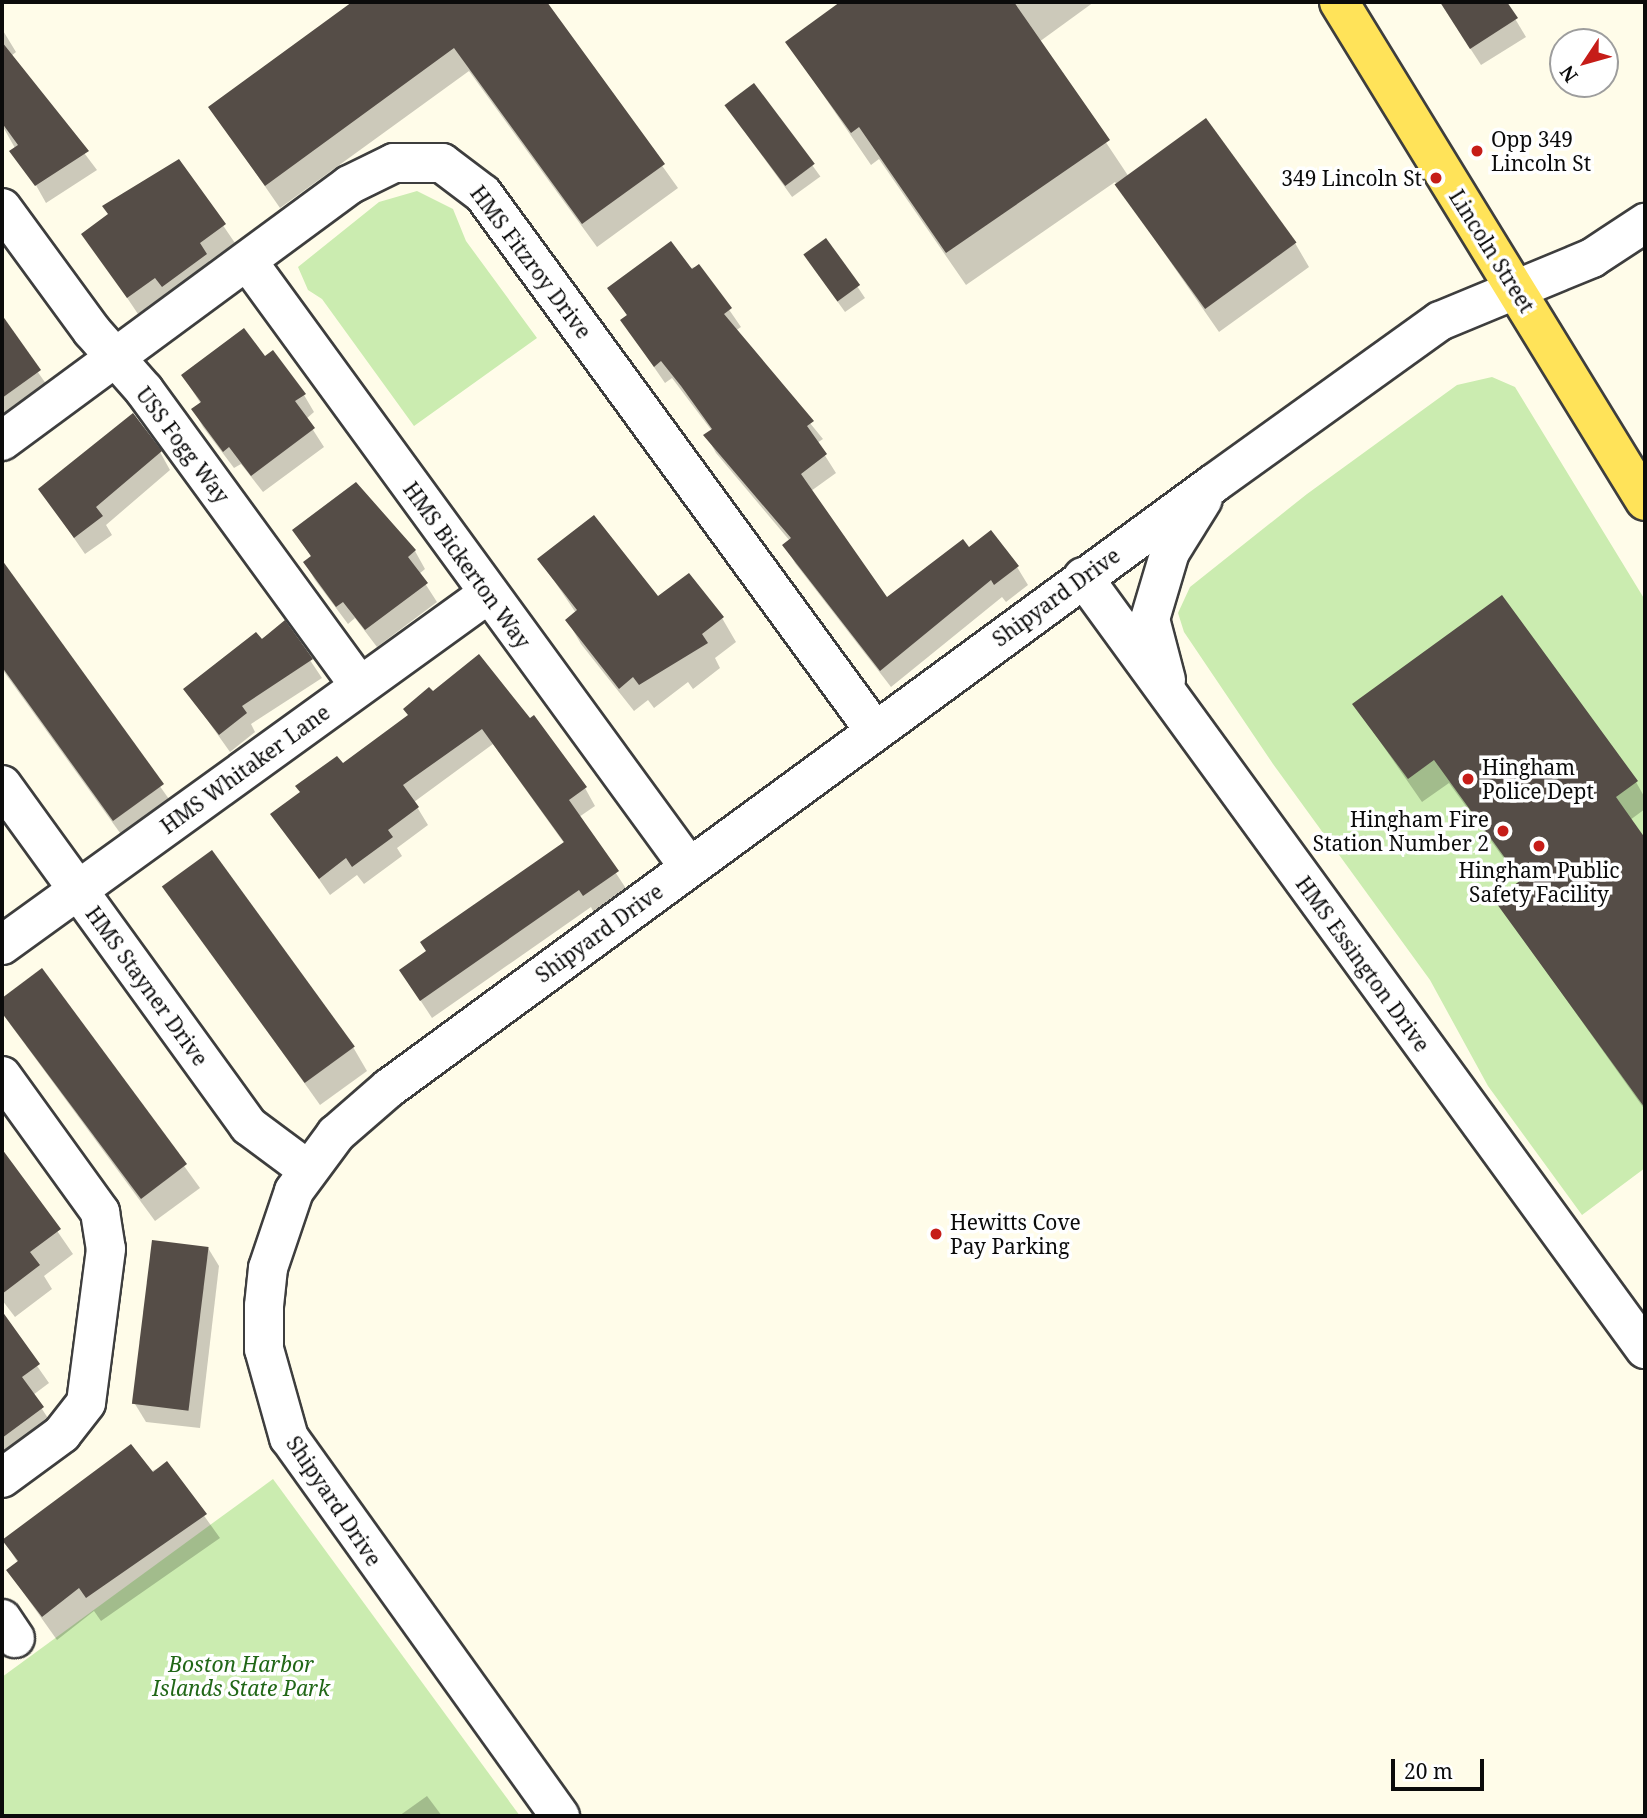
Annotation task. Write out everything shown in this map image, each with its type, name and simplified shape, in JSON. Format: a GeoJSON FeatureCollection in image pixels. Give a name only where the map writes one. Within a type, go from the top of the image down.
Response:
{"type":"FeatureCollection","features":[{"type":"Feature","properties":{"kind":"main road","name":"Lincoln Street"},"geometry":{"type":"LineString","coordinates":[[1339,2],[1645,501]]}},
{"type":"Feature","properties":{"kind":"street","name":"HMS Fitzroy Drive"},"geometry":{"type":"LineString","coordinates":[[2,441],[349,186],[394,163],[442,163],[466,177],[875,731]]}},
{"type":"Feature","properties":{"kind":"street","name":"USS Fogg Way"},"geometry":{"type":"LineString","coordinates":[[2,208],[360,686]]}},
{"type":"Feature","properties":{"kind":"street","name":"Shipyard Drive"},"geometry":{"type":"LineString","coordinates":[[559,1816],[289,1438],[264,1349],[264,1306],[281,1222],[309,1170],[367,1104],[1083,577],[1440,321],[1592,258],[1645,223]]}},
{"type":"Feature","properties":{"kind":"street","name":"HMS Bickerton Way"},"geometry":{"type":"LineString","coordinates":[[248,262],[689,867]]}},
{"type":"Feature","properties":{"kind":"street"},"geometry":{"type":"LineString","coordinates":[[1171,699],[1150,619],[1170,552],[1213,484]]}},
{"type":"Feature","properties":{"kind":"street","name":"HMS Essington Drive"},"geometry":{"type":"LineString","coordinates":[[1083,577],[1645,1349]]}},
{"type":"Feature","properties":{"kind":"street","name":"HMS Whitaker Lane"},"geometry":{"type":"LineString","coordinates":[[2,945],[488,594]]}},
{"type":"Feature","properties":{"kind":"street","name":"HMS Stayner Drive"},"geometry":{"type":"LineString","coordinates":[[2,785],[249,1126],[309,1170]]}},
{"type":"Feature","properties":{"kind":"street"},"geometry":{"type":"LineString","coordinates":[[2,1076],[100,1212],[106,1249],[86,1403],[62,1434],[2,1478]]}},
{"type":"Feature","properties":{"kind":"green space"},"geometry":{"type":"Polygon","coordinates":[[[417,191],[453,209],[466,241],[537,338],[414,426],[322,299],[308,290],[298,267],[379,202],[417,191]]]}},
{"type":"Feature","properties":{"kind":"green space"},"geometry":{"type":"Polygon","coordinates":[[[1492,377],[1515,387],[1645,600],[1645,1168],[1582,1215],[1488,1086],[1430,980],[1273,764],[1184,632],[1178,613],[1190,587],[1307,494],[1457,385],[1492,377]]]}},
{"type":"Feature","properties":{"kind":"green space","name":"Boston Harbor Islands State Park"},"geometry":{"type":"Polygon","coordinates":[[[273,1479],[520,1816],[2,1816],[2,1677],[273,1479]]]}},
{"type":"Feature","properties":{"kind":"building"},"geometry":{"type":"Polygon","coordinates":[[[352,2],[547,2],[665,164],[582,224],[454,48],[265,186],[208,107],[352,2]]]}},
{"type":"Feature","properties":{"kind":"building"},"geometry":{"type":"Polygon","coordinates":[[[840,2],[1014,2],[1110,140],[946,253],[859,127],[851,133],[785,42],[840,2]]]}},
{"type":"Feature","properties":{"kind":"building"},"geometry":{"type":"Polygon","coordinates":[[[1440,2],[1507,2],[1518,18],[1470,49],[1440,2]]]}},
{"type":"Feature","properties":{"kind":"building"},"geometry":{"type":"Polygon","coordinates":[[[2,42],[89,151],[35,186],[9,151],[18,145],[2,123],[2,42]]]}},
{"type":"Feature","properties":{"kind":"building"},"geometry":{"type":"Polygon","coordinates":[[[754,83],[815,164],[785,186],[724,105],[754,83]]]}},
{"type":"Feature","properties":{"kind":"building"},"geometry":{"type":"Polygon","coordinates":[[[1206,118],[1297,243],[1205,309],[1115,184],[1206,118]]]}},
{"type":"Feature","properties":{"kind":"building"},"geometry":{"type":"Polygon","coordinates":[[[179,159],[226,224],[200,243],[207,254],[162,287],[155,278],[127,298],[81,234],[108,214],[102,206],[179,159]]]}},
{"type":"Feature","properties":{"kind":"building"},"geometry":{"type":"Polygon","coordinates":[[[826,238],[860,285],[837,301],[803,254],[826,238]]]}},
{"type":"Feature","properties":{"kind":"building"},"geometry":{"type":"Polygon","coordinates":[[[671,241],[692,269],[699,264],[732,308],[724,314],[814,421],[807,426],[827,454],[801,474],[887,597],[963,539],[969,547],[991,530],[1019,566],[994,585],[991,580],[880,671],[782,545],[791,538],[703,435],[712,429],[681,386],[661,361],[654,367],[620,320],[627,315],[607,288],[671,241]]]}},
{"type":"Feature","properties":{"kind":"building"},"geometry":{"type":"Polygon","coordinates":[[[2,315],[41,370],[2,398],[2,315]]]}},
{"type":"Feature","properties":{"kind":"building"},"geometry":{"type":"Polygon","coordinates":[[[244,328],[265,356],[273,350],[306,394],[295,401],[315,428],[251,476],[229,447],[223,452],[191,409],[201,402],[181,375],[244,328]]]}},
{"type":"Feature","properties":{"kind":"building"},"geometry":{"type":"Polygon","coordinates":[[[133,413],[162,451],[96,507],[103,516],[74,538],[38,489],[133,413]]]}},
{"type":"Feature","properties":{"kind":"building"},"geometry":{"type":"Polygon","coordinates":[[[356,482],[416,550],[408,557],[428,583],[365,630],[343,602],[336,607],[303,562],[311,556],[292,530],[356,482]]]}},
{"type":"Feature","properties":{"kind":"building"},"geometry":{"type":"Polygon","coordinates":[[[594,515],[658,596],[689,573],[724,617],[702,634],[708,643],[639,685],[633,677],[619,689],[565,620],[577,610],[537,559],[594,515]]]}},
{"type":"Feature","properties":{"kind":"building"},"geometry":{"type":"Polygon","coordinates":[[[2,560],[164,784],[113,821],[2,667],[2,560]]]}},
{"type":"Feature","properties":{"kind":"building","name":"Hingham Public Safety Facility"},"geometry":{"type":"Polygon","coordinates":[[[1502,595],[1638,781],[1616,797],[1645,838],[1645,1108],[1494,900],[1521,880],[1434,760],[1408,779],[1352,704],[1502,595]]]}},
{"type":"Feature","properties":{"kind":"building"},"geometry":{"type":"Polygon","coordinates":[[[285,620],[313,659],[242,706],[247,713],[219,735],[183,689],[256,632],[262,639],[285,620]]]}},
{"type":"Feature","properties":{"kind":"building"},"geometry":{"type":"Polygon","coordinates":[[[479,654],[530,718],[534,715],[587,787],[569,800],[619,871],[583,896],[579,890],[420,1001],[399,970],[426,951],[420,942],[564,842],[482,729],[403,785],[419,807],[388,830],[393,837],[352,867],[346,858],[319,879],[270,814],[300,792],[295,786],[337,756],[343,763],[408,715],[403,709],[429,687],[433,691],[479,654]]]}},
{"type":"Feature","properties":{"kind":"building"},"geometry":{"type":"Polygon","coordinates":[[[212,850],[355,1047],[305,1083],[162,886],[212,850]]]}},
{"type":"Feature","properties":{"kind":"building"},"geometry":{"type":"Polygon","coordinates":[[[42,968],[187,1164],[141,1199],[2,1013],[2,998],[42,968]]]}},
{"type":"Feature","properties":{"kind":"building"},"geometry":{"type":"Polygon","coordinates":[[[2,1149],[61,1229],[30,1252],[40,1265],[2,1294],[2,1149]]]}},
{"type":"Feature","properties":{"kind":"building"},"geometry":{"type":"Polygon","coordinates":[[[152,1240],[209,1247],[188,1411],[132,1404],[152,1240]]]}},
{"type":"Feature","properties":{"kind":"building"},"geometry":{"type":"Polygon","coordinates":[[[2,1311],[40,1364],[22,1377],[44,1407],[2,1438],[2,1311]]]}},
{"type":"Feature","properties":{"kind":"building"},"geometry":{"type":"Polygon","coordinates":[[[131,1444],[153,1472],[167,1461],[207,1514],[86,1598],[79,1588],[42,1617],[6,1570],[18,1561],[2,1540],[131,1444]]]}},
{"type":"Feature","properties":{"kind":"place","name":"Opp 349 Lincoln St"},"geometry":{"type":"Point","coordinates":[1477,151]}},
{"type":"Feature","properties":{"kind":"place","name":"349 Lincoln St"},"geometry":{"type":"Point","coordinates":[1436,178]}},
{"type":"Feature","properties":{"kind":"place","name":"Hingham Police Dept"},"geometry":{"type":"Point","coordinates":[1468,779]}},
{"type":"Feature","properties":{"kind":"place","name":"Hingham Fire Station Number 2"},"geometry":{"type":"Point","coordinates":[1503,831]}},
{"type":"Feature","properties":{"kind":"place","name":"Hingham Public Safety Facility"},"geometry":{"type":"Point","coordinates":[1539,846]}},
{"type":"Feature","properties":{"kind":"place","name":"Hewitts Cove Pay Parking"},"geometry":{"type":"Point","coordinates":[936,1234]}}]}
